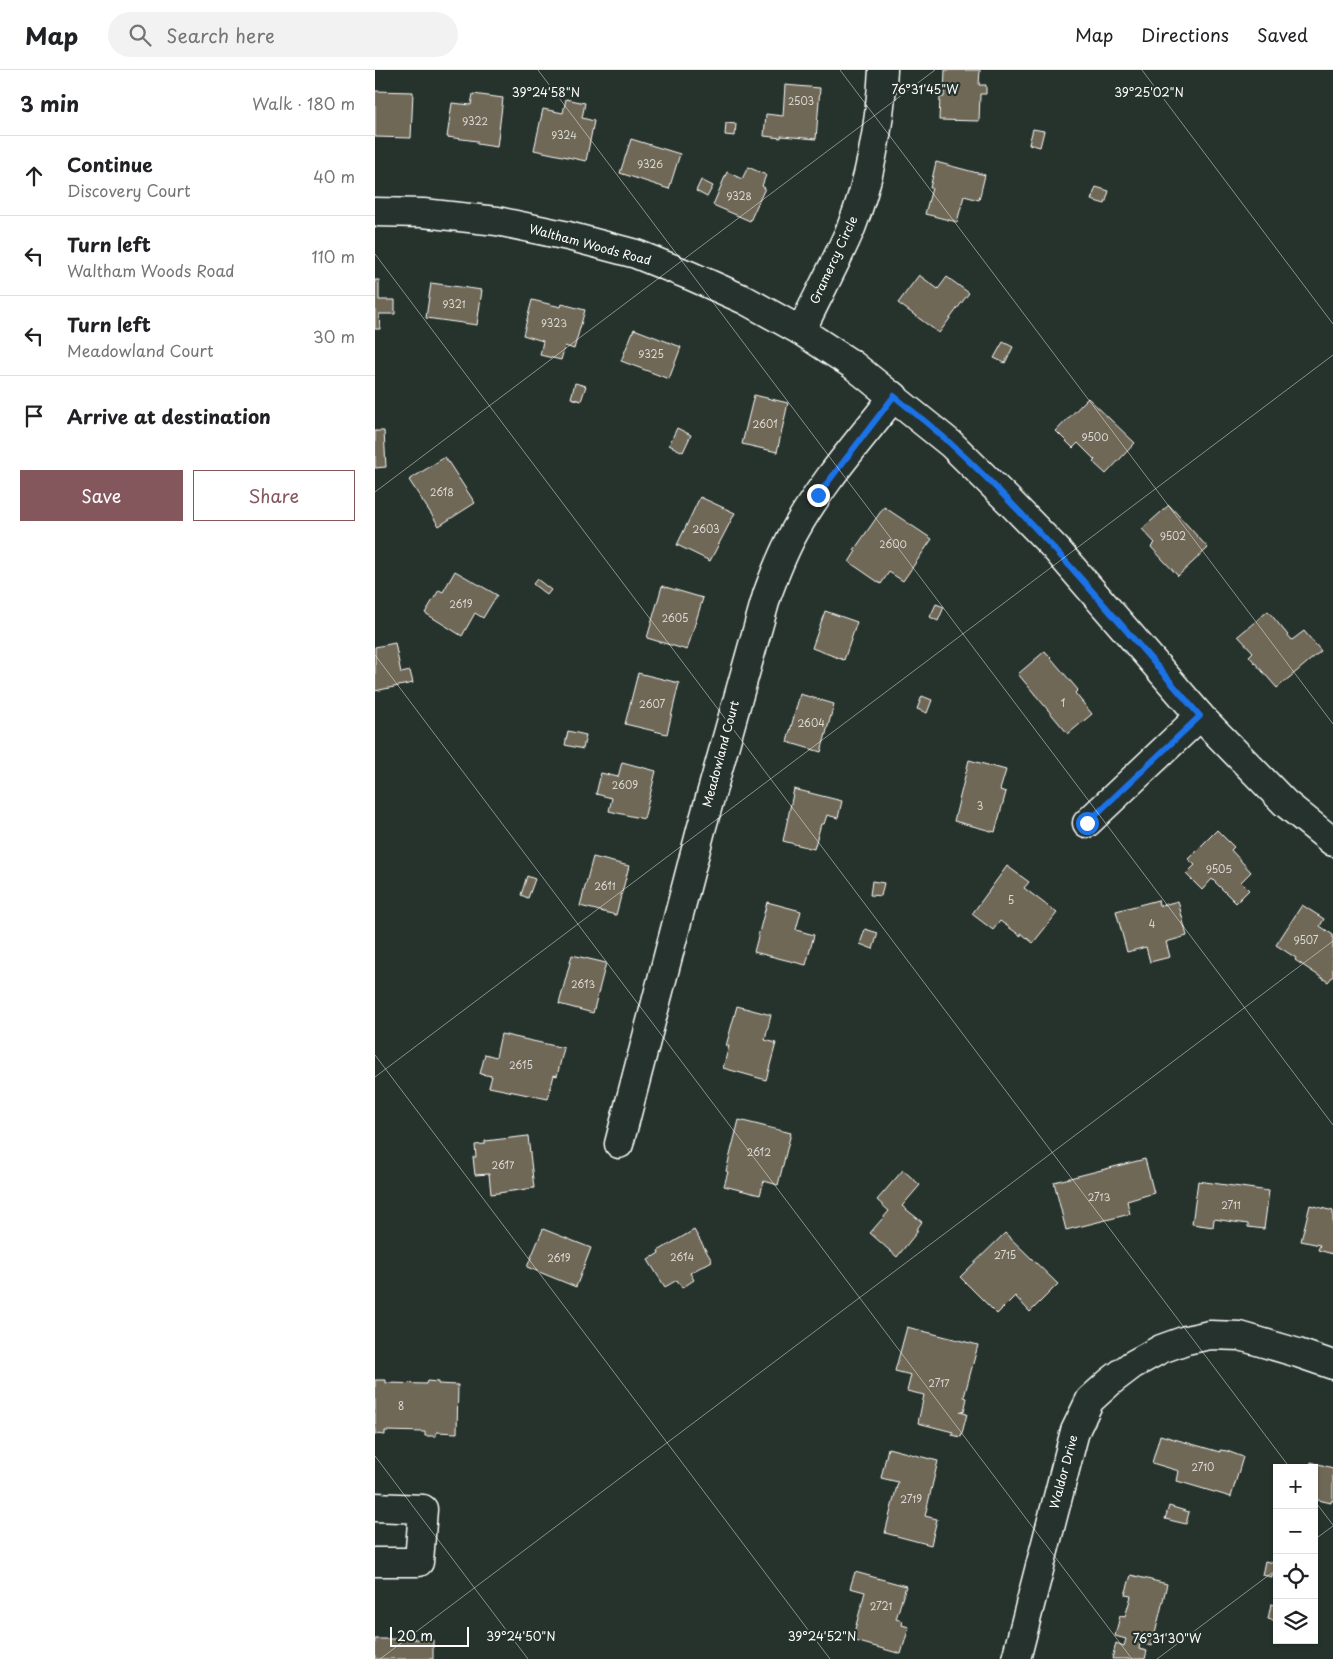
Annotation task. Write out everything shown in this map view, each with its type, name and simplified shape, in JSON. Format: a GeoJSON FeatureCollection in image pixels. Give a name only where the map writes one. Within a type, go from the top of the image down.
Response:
{"type":"FeatureCollection","features":[{"type":"Feature","properties":{"kind":"street","name":"Gramercy Circle"},"geometry":{"type":"LineString","coordinates":[[801,332],[851,227],[867,178],[881,106],[883,70]]}},
{"type":"Feature","properties":{"kind":"street","name":"Waltham Woods Road"},"geometry":{"type":"LineString","coordinates":[[375,212],[423,213],[497,221],[567,236],[636,254],[745,300],[853,365],[894,396],[951,444],[1023,515],[1200,716],[1285,803],[1333,842]]}},
{"type":"Feature","properties":{"kind":"street","name":"Meadowland Court"},"geometry":{"type":"LineString","coordinates":[[619,1144],[703,821],[767,595],[796,529],[818,495],[894,396]]}},
{"type":"Feature","properties":{"kind":"street"},"geometry":{"type":"LineString","coordinates":[[1087,823],[1200,716]]}},
{"type":"Feature","properties":{"kind":"street","name":"Waldor Drive"},"geometry":{"type":"LineString","coordinates":[[1015,1659],[1075,1432],[1090,1400],[1132,1365],[1161,1349],[1186,1340],[1209,1335],[1240,1336],[1333,1365]]}},
{"type":"Feature","properties":{"kind":"street"},"geometry":{"type":"LineString","coordinates":[[375,1507],[423,1509],[419,1562],[375,1562]]}},
{"type":"Feature","properties":{"kind":"building"},"geometry":{"type":"Polygon","coordinates":[[[945,70],[980,70],[979,85],[986,85],[986,94],[980,94],[979,121],[939,120],[940,97],[944,97],[945,70]]]}},
{"type":"Feature","properties":{"kind":"building"},"geometry":{"type":"Polygon","coordinates":[[[785,85],[820,88],[816,139],[764,136],[766,114],[783,116],[785,85]]]}},
{"type":"Feature","properties":{"kind":"building"},"geometry":{"type":"Polygon","coordinates":[[[375,91],[413,92],[411,138],[375,137],[375,91]]]}},
{"type":"Feature","properties":{"kind":"building"},"geometry":{"type":"Polygon","coordinates":[[[473,94],[503,98],[497,147],[477,144],[477,141],[447,137],[452,103],[471,105],[473,94]]]}},
{"type":"Feature","properties":{"kind":"building"},"geometry":{"type":"Polygon","coordinates":[[[566,99],[585,103],[582,118],[594,121],[586,161],[534,150],[543,109],[563,113],[566,99]]]}},
{"type":"Feature","properties":{"kind":"building"},"geometry":{"type":"Polygon","coordinates":[[[726,123],[736,124],[735,136],[725,135],[726,123]]]}},
{"type":"Feature","properties":{"kind":"building"},"geometry":{"type":"Polygon","coordinates":[[[1033,129],[1044,131],[1040,147],[1029,144],[1033,129]]]}},
{"type":"Feature","properties":{"kind":"building"},"geometry":{"type":"Polygon","coordinates":[[[631,139],[680,154],[669,189],[620,173],[631,139]]]}},
{"type":"Feature","properties":{"kind":"building"},"geometry":{"type":"Polygon","coordinates":[[[936,162],[985,175],[979,200],[964,196],[957,222],[925,214],[936,162]]]}},
{"type":"Feature","properties":{"kind":"building"},"geometry":{"type":"Polygon","coordinates":[[[748,167],[766,175],[762,186],[765,188],[750,221],[713,205],[727,172],[742,179],[748,167]]]}},
{"type":"Feature","properties":{"kind":"building"},"geometry":{"type":"Polygon","coordinates":[[[701,180],[713,186],[707,197],[696,191],[701,180]]]}},
{"type":"Feature","properties":{"kind":"building"},"geometry":{"type":"Polygon","coordinates":[[[1096,187],[1109,191],[1105,204],[1091,200],[1096,187]]]}},
{"type":"Feature","properties":{"kind":"building"},"geometry":{"type":"Polygon","coordinates":[[[919,275],[938,289],[947,277],[969,293],[939,333],[898,303],[919,275]]]}},
{"type":"Feature","properties":{"kind":"building"},"geometry":{"type":"Polygon","coordinates":[[[375,280],[379,280],[379,300],[395,300],[395,314],[379,314],[380,329],[375,329],[375,280]]]}},
{"type":"Feature","properties":{"kind":"building"},"geometry":{"type":"Polygon","coordinates":[[[431,283],[482,290],[477,325],[426,318],[431,283]]]}},
{"type":"Feature","properties":{"kind":"building"},"geometry":{"type":"Polygon","coordinates":[[[532,300],[561,307],[562,304],[585,310],[574,349],[565,346],[561,360],[540,355],[543,341],[523,335],[532,300]]]}},
{"type":"Feature","properties":{"kind":"building"},"geometry":{"type":"Polygon","coordinates":[[[634,329],[681,347],[669,379],[621,361],[634,329]]]}},
{"type":"Feature","properties":{"kind":"building"},"geometry":{"type":"Polygon","coordinates":[[[1003,342],[1013,347],[1005,363],[994,358],[1003,342]]]}},
{"type":"Feature","properties":{"kind":"building"},"geometry":{"type":"Polygon","coordinates":[[[575,383],[586,386],[581,401],[571,398],[575,383]]]}},
{"type":"Feature","properties":{"kind":"building"},"geometry":{"type":"Polygon","coordinates":[[[754,395],[788,403],[777,452],[742,444],[754,395]]]}},
{"type":"Feature","properties":{"kind":"building"},"geometry":{"type":"Polygon","coordinates":[[[1088,398],[1135,443],[1106,474],[1093,462],[1095,460],[1078,443],[1073,448],[1056,431],[1088,398]]]}},
{"type":"Feature","properties":{"kind":"building"},"geometry":{"type":"Polygon","coordinates":[[[677,428],[691,435],[683,452],[669,445],[677,428]]]}},
{"type":"Feature","properties":{"kind":"building"},"geometry":{"type":"Polygon","coordinates":[[[375,431],[384,431],[386,467],[375,468],[375,431]]]}},
{"type":"Feature","properties":{"kind":"building"},"geometry":{"type":"Polygon","coordinates":[[[445,457],[475,503],[439,526],[409,480],[445,457]]]}},
{"type":"Feature","properties":{"kind":"building"},"geometry":{"type":"Polygon","coordinates":[[[700,497],[735,513],[710,561],[677,545],[700,497]]]}},
{"type":"Feature","properties":{"kind":"building"},"geometry":{"type":"Polygon","coordinates":[[[1169,505],[1208,548],[1178,576],[1151,547],[1155,543],[1142,529],[1169,505]]]}},
{"type":"Feature","properties":{"kind":"building"},"geometry":{"type":"Polygon","coordinates":[[[884,507],[932,539],[903,581],[889,572],[881,584],[849,562],[856,551],[854,550],[884,507]]]}},
{"type":"Feature","properties":{"kind":"building"},"geometry":{"type":"Polygon","coordinates":[[[455,571],[497,595],[483,618],[475,613],[462,636],[425,613],[439,590],[443,592],[455,571]]]}},
{"type":"Feature","properties":{"kind":"building"},"geometry":{"type":"Polygon","coordinates":[[[537,579],[551,590],[547,595],[533,584],[537,579]]]}},
{"type":"Feature","properties":{"kind":"building"},"geometry":{"type":"Polygon","coordinates":[[[662,586],[703,598],[687,650],[647,638],[662,586]]]}},
{"type":"Feature","properties":{"kind":"building"},"geometry":{"type":"Polygon","coordinates":[[[936,604],[944,607],[938,621],[930,617],[936,604]]]}},
{"type":"Feature","properties":{"kind":"building"},"geometry":{"type":"Polygon","coordinates":[[[825,611],[857,622],[844,660],[812,648],[825,611]]]}},
{"type":"Feature","properties":{"kind":"building"},"geometry":{"type":"Polygon","coordinates":[[[1268,611],[1292,640],[1304,631],[1321,651],[1277,688],[1249,656],[1253,652],[1238,636],[1268,611]]]}},
{"type":"Feature","properties":{"kind":"building"},"geometry":{"type":"Polygon","coordinates":[[[395,643],[401,673],[410,671],[413,683],[375,691],[375,647],[395,643]]]}},
{"type":"Feature","properties":{"kind":"building"},"geometry":{"type":"Polygon","coordinates":[[[1045,651],[1078,690],[1075,693],[1092,714],[1068,734],[1018,674],[1045,651]]]}},
{"type":"Feature","properties":{"kind":"building"},"geometry":{"type":"Polygon","coordinates":[[[638,673],[679,683],[667,734],[625,724],[638,673]]]}},
{"type":"Feature","properties":{"kind":"building"},"geometry":{"type":"Polygon","coordinates":[[[800,694],[834,704],[821,752],[787,742],[800,694]]]}},
{"type":"Feature","properties":{"kind":"building"},"geometry":{"type":"Polygon","coordinates":[[[922,696],[932,700],[927,713],[917,709],[922,696]]]}},
{"type":"Feature","properties":{"kind":"building"},"geometry":{"type":"Polygon","coordinates":[[[568,731],[586,735],[583,749],[565,745],[568,731]]]}},
{"type":"Feature","properties":{"kind":"building"},"geometry":{"type":"Polygon","coordinates":[[[969,760],[1006,770],[1000,790],[1006,792],[995,832],[954,821],[969,760]]]}},
{"type":"Feature","properties":{"kind":"building"},"geometry":{"type":"Polygon","coordinates":[[[622,762],[656,771],[644,819],[609,811],[612,798],[596,794],[601,773],[618,777],[622,762]]]}},
{"type":"Feature","properties":{"kind":"building"},"geometry":{"type":"Polygon","coordinates":[[[794,789],[842,801],[838,818],[827,815],[824,824],[821,824],[814,849],[783,841],[794,789]]]}},
{"type":"Feature","properties":{"kind":"building"},"geometry":{"type":"Polygon","coordinates":[[[1217,830],[1234,847],[1231,850],[1251,872],[1241,882],[1249,890],[1236,903],[1212,879],[1202,890],[1186,874],[1195,865],[1188,859],[1217,830]]]}},
{"type":"Feature","properties":{"kind":"building"},"geometry":{"type":"Polygon","coordinates":[[[593,857],[629,866],[616,915],[580,906],[593,857]]]}},
{"type":"Feature","properties":{"kind":"building"},"geometry":{"type":"Polygon","coordinates":[[[1007,866],[1029,882],[1024,888],[1057,913],[1033,943],[1021,933],[1021,936],[1000,921],[993,930],[972,914],[1007,866]]]}},
{"type":"Feature","properties":{"kind":"building"},"geometry":{"type":"Polygon","coordinates":[[[527,876],[535,879],[528,898],[521,895],[527,876]]]}},
{"type":"Feature","properties":{"kind":"building"},"geometry":{"type":"Polygon","coordinates":[[[872,881],[884,883],[881,896],[870,895],[872,881]]]}},
{"type":"Feature","properties":{"kind":"building"},"geometry":{"type":"Polygon","coordinates":[[[1158,900],[1159,906],[1178,901],[1187,936],[1166,942],[1170,957],[1150,962],[1146,947],[1127,952],[1116,911],[1158,900]]]}},
{"type":"Feature","properties":{"kind":"building"},"geometry":{"type":"Polygon","coordinates":[[[767,902],[801,911],[796,930],[814,935],[806,965],[754,952],[767,902]]]}},
{"type":"Feature","properties":{"kind":"building"},"geometry":{"type":"Polygon","coordinates":[[[1302,905],[1324,919],[1320,926],[1333,935],[1333,976],[1328,982],[1276,945],[1302,905]]]}},
{"type":"Feature","properties":{"kind":"building"},"geometry":{"type":"Polygon","coordinates":[[[865,929],[878,933],[873,949],[860,944],[865,929]]]}},
{"type":"Feature","properties":{"kind":"building"},"geometry":{"type":"Polygon","coordinates":[[[572,955],[606,963],[593,1013],[559,1004],[572,955]]]}},
{"type":"Feature","properties":{"kind":"building"},"geometry":{"type":"Polygon","coordinates":[[[737,1006],[771,1015],[765,1040],[776,1043],[766,1080],[723,1068],[729,1046],[726,1046],[737,1006]]]}},
{"type":"Feature","properties":{"kind":"building"},"geometry":{"type":"Polygon","coordinates":[[[501,1034],[564,1048],[557,1076],[554,1075],[548,1099],[489,1087],[492,1076],[480,1074],[485,1054],[496,1057],[501,1034]]]}},
{"type":"Feature","properties":{"kind":"building"},"geometry":{"type":"Polygon","coordinates":[[[739,1120],[791,1133],[778,1185],[764,1181],[760,1195],[724,1186],[739,1120]]]}},
{"type":"Feature","properties":{"kind":"building"},"geometry":{"type":"Polygon","coordinates":[[[528,1136],[534,1188],[491,1194],[489,1174],[475,1175],[473,1157],[476,1157],[475,1145],[485,1144],[485,1141],[528,1136]]]}},
{"type":"Feature","properties":{"kind":"building"},"geometry":{"type":"Polygon","coordinates":[[[1145,1159],[1154,1193],[1127,1201],[1130,1214],[1066,1230],[1054,1182],[1145,1159]]]}},
{"type":"Feature","properties":{"kind":"building"},"geometry":{"type":"Polygon","coordinates":[[[903,1170],[920,1185],[902,1206],[922,1222],[916,1230],[918,1231],[897,1257],[870,1233],[889,1211],[877,1200],[903,1170]]]}},
{"type":"Feature","properties":{"kind":"building"},"geometry":{"type":"Polygon","coordinates":[[[1198,1181],[1269,1191],[1264,1229],[1248,1227],[1248,1224],[1214,1219],[1213,1227],[1192,1224],[1198,1181]]]}},
{"type":"Feature","properties":{"kind":"building"},"geometry":{"type":"Polygon","coordinates":[[[1310,1205],[1333,1211],[1333,1254],[1318,1250],[1320,1245],[1301,1241],[1310,1205]]]}},
{"type":"Feature","properties":{"kind":"building"},"geometry":{"type":"Polygon","coordinates":[[[543,1229],[591,1248],[576,1287],[527,1267],[543,1229]]]}},
{"type":"Feature","properties":{"kind":"building"},"geometry":{"type":"Polygon","coordinates":[[[694,1230],[712,1261],[690,1273],[694,1280],[682,1288],[677,1280],[665,1287],[648,1260],[659,1253],[658,1251],[694,1230]]]}},
{"type":"Feature","properties":{"kind":"building"},"geometry":{"type":"Polygon","coordinates":[[[1005,1233],[1058,1284],[1030,1312],[1015,1296],[997,1314],[960,1277],[1005,1233]]]}},
{"type":"Feature","properties":{"kind":"building"},"geometry":{"type":"Polygon","coordinates":[[[907,1327],[978,1345],[964,1397],[967,1398],[964,1412],[960,1412],[967,1414],[961,1437],[952,1435],[953,1432],[918,1423],[924,1395],[907,1391],[911,1375],[895,1371],[907,1327]]]}},
{"type":"Feature","properties":{"kind":"building"},"geometry":{"type":"Polygon","coordinates":[[[375,1380],[386,1380],[386,1383],[426,1384],[427,1381],[438,1382],[438,1384],[458,1385],[457,1433],[437,1432],[436,1436],[425,1436],[425,1432],[385,1431],[385,1435],[375,1434],[375,1380]]]}},
{"type":"Feature","properties":{"kind":"building"},"geometry":{"type":"Polygon","coordinates":[[[1160,1435],[1220,1452],[1220,1450],[1227,1451],[1243,1457],[1231,1497],[1177,1481],[1179,1471],[1152,1463],[1160,1435]]]}},
{"type":"Feature","properties":{"kind":"building"},"geometry":{"type":"Polygon","coordinates":[[[888,1448],[938,1461],[925,1516],[937,1519],[931,1545],[885,1533],[898,1482],[881,1478],[888,1448]]]}},
{"type":"Feature","properties":{"kind":"building"},"geometry":{"type":"Polygon","coordinates":[[[1311,1462],[1333,1468],[1333,1501],[1331,1503],[1318,1500],[1318,1464],[1311,1464],[1311,1462]]]}},
{"type":"Feature","properties":{"kind":"building"},"geometry":{"type":"Polygon","coordinates":[[[1169,1506],[1189,1512],[1186,1524],[1165,1519],[1169,1506]]]}},
{"type":"Feature","properties":{"kind":"building"},"geometry":{"type":"Polygon","coordinates":[[[1265,1561],[1273,1563],[1272,1577],[1262,1575],[1265,1561]]]}},
{"type":"Feature","properties":{"kind":"building"},"geometry":{"type":"Polygon","coordinates":[[[855,1572],[906,1586],[896,1619],[903,1621],[902,1625],[909,1627],[901,1654],[852,1640],[865,1592],[850,1588],[855,1572]]]}},
{"type":"Feature","properties":{"kind":"building"},"geometry":{"type":"Polygon","coordinates":[[[1131,1575],[1167,1584],[1152,1646],[1140,1643],[1139,1649],[1147,1651],[1145,1659],[1112,1659],[1116,1643],[1124,1646],[1126,1639],[1115,1636],[1120,1616],[1125,1617],[1131,1596],[1125,1595],[1131,1575]]]}},
{"type":"Feature","properties":{"kind":"building"},"geometry":{"type":"Polygon","coordinates":[[[1271,1604],[1273,1604],[1273,1620],[1268,1619],[1271,1604]]]}},
{"type":"Feature","properties":{"kind":"building"},"geometry":{"type":"Polygon","coordinates":[[[400,1636],[414,1636],[414,1639],[433,1640],[433,1659],[375,1659],[375,1639],[400,1639],[400,1636]]]}},
{"type":"Feature","properties":{"kind":"route"},"geometry":{"type":"LineString","coordinates":[[818,495],[894,396],[951,444],[1055,548],[1200,716],[1087,823]]}}]}
